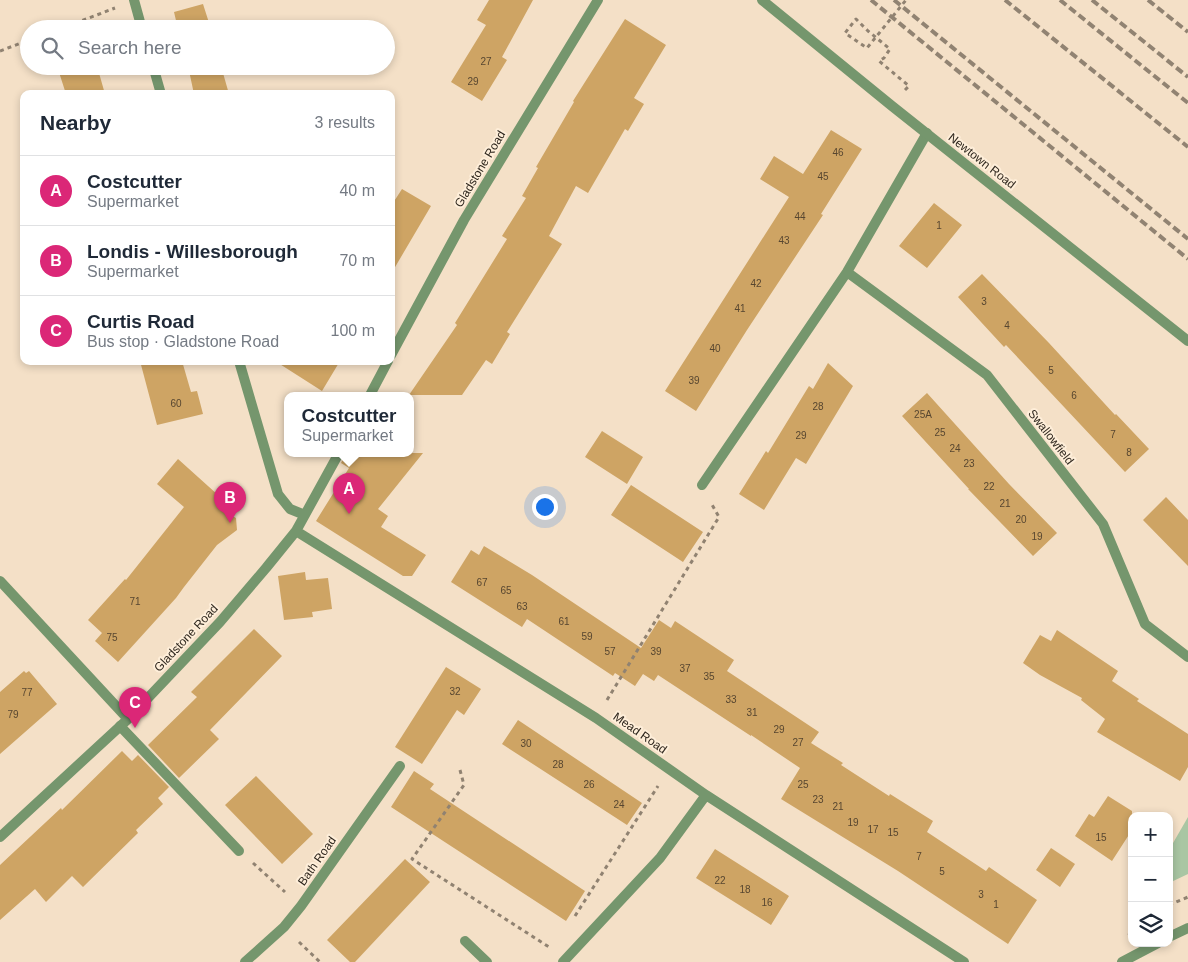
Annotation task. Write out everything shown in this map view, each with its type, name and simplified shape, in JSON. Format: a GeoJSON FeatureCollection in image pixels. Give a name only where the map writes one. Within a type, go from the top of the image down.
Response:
{"type":"FeatureCollection","features":[{"type":"Feature","properties":{"kind":"street"},"geometry":{"type":"LineString","coordinates":[[134,0],[140,20]]}},
{"type":"Feature","properties":{"kind":"street","name":"Gladstone Road"},"geometry":{"type":"LineString","coordinates":[[395,348],[464,220],[598,0]]}},
{"type":"Feature","properties":{"kind":"street","name":"Newtown Road"},"geometry":{"type":"LineString","coordinates":[[762,0],[1188,340]]}},
{"type":"Feature","properties":{"kind":"street"},"geometry":{"type":"LineString","coordinates":[[156,75],[160,90]]}},
{"type":"Feature","properties":{"kind":"street"},"geometry":{"type":"LineString","coordinates":[[702,485],[847,272],[927,133]]}},
{"type":"Feature","properties":{"kind":"street","name":"Swallowfield"},"geometry":{"type":"LineString","coordinates":[[847,272],[987,375],[1103,524],[1145,624],[1188,657]]}},
{"type":"Feature","properties":{"kind":"street"},"geometry":{"type":"LineString","coordinates":[[240,365],[278,494],[290,509],[305,515]]}},
{"type":"Feature","properties":{"kind":"street"},"geometry":{"type":"LineString","coordinates":[[372,392],[386,365]]}},
{"type":"Feature","properties":{"kind":"street","name":"Gladstone Road"},"geometry":{"type":"LineString","coordinates":[[0,837],[124,722],[220,622],[296,531],[337,457]]}},
{"type":"Feature","properties":{"kind":"street","name":"Mead Road"},"geometry":{"type":"LineString","coordinates":[[296,531],[596,718],[706,795],[964,962]]}},
{"type":"Feature","properties":{"kind":"street"},"geometry":{"type":"LineString","coordinates":[[0,581],[239,851]]}},
{"type":"Feature","properties":{"kind":"street","name":"Bath Road"},"geometry":{"type":"LineString","coordinates":[[245,962],[284,927],[301,906],[400,766]]}},
{"type":"Feature","properties":{"kind":"street"},"geometry":{"type":"LineString","coordinates":[[563,962],[660,858],[706,795]]}},
{"type":"Feature","properties":{"kind":"street"},"geometry":{"type":"LineString","coordinates":[[1173,935],[1188,928]]}},
{"type":"Feature","properties":{"kind":"street"},"geometry":{"type":"LineString","coordinates":[[465,941],[487,962]]}},
{"type":"Feature","properties":{"kind":"street"},"geometry":{"type":"LineString","coordinates":[[1122,962],[1150,947]]}},
{"type":"Feature","properties":{"kind":"path"},"geometry":{"type":"LineString","coordinates":[[83,20],[134,0]]}},
{"type":"Feature","properties":{"kind":"path"},"geometry":{"type":"LineString","coordinates":[[884,58],[890,49],[868,31],[856,19],[845,33],[867,48],[906,0]]}},
{"type":"Feature","properties":{"kind":"path"},"geometry":{"type":"LineString","coordinates":[[0,51],[20,43]]}},
{"type":"Feature","properties":{"kind":"path"},"geometry":{"type":"LineString","coordinates":[[596,718],[720,517],[702,485]]}},
{"type":"Feature","properties":{"kind":"path"},"geometry":{"type":"LineString","coordinates":[[574,917],[669,769]]}},
{"type":"Feature","properties":{"kind":"path"},"geometry":{"type":"LineString","coordinates":[[460,770],[464,785],[412,859],[554,950]]}},
{"type":"Feature","properties":{"kind":"path"},"geometry":{"type":"LineString","coordinates":[[239,851],[301,906]]}},
{"type":"Feature","properties":{"kind":"path"},"geometry":{"type":"LineString","coordinates":[[1173,903],[1188,897]]}},
{"type":"Feature","properties":{"kind":"path"},"geometry":{"type":"LineString","coordinates":[[284,927],[320,962]]}},
{"type":"Feature","properties":{"kind":"green space"},"geometry":{"type":"Polygon","coordinates":[[[1188,817],[1188,874],[1173,881],[1173,857],[1173,843],[1188,817]]]}},
{"type":"Feature","properties":{"kind":"building"},"geometry":{"type":"Polygon","coordinates":[[[489,0],[533,0],[502,57],[507,60],[482,101],[451,82],[486,25],[477,20],[489,0]]]}},
{"type":"Feature","properties":{"kind":"building"},"geometry":{"type":"Polygon","coordinates":[[[203,4],[208,20],[176,20],[174,12],[203,4]]]}},
{"type":"Feature","properties":{"kind":"building"},"geometry":{"type":"Polygon","coordinates":[[[625,19],[666,45],[634,98],[644,104],[628,131],[625,129],[588,193],[576,186],[549,236],[562,244],[507,332],[510,334],[492,364],[486,360],[462,395],[414,395],[414,392],[411,392],[457,325],[455,323],[507,239],[502,236],[526,198],[522,196],[538,168],[536,167],[573,101],[625,19]]]}},
{"type":"Feature","properties":{"kind":"building"},"geometry":{"type":"Polygon","coordinates":[[[60,75],[100,75],[104,90],[65,90],[60,75]]]}},
{"type":"Feature","properties":{"kind":"building"},"geometry":{"type":"Polygon","coordinates":[[[190,75],[224,75],[228,90],[193,90],[190,75]]]}},
{"type":"Feature","properties":{"kind":"building"},"geometry":{"type":"Polygon","coordinates":[[[831,130],[862,149],[821,214],[823,215],[696,411],[665,391],[789,197],[760,179],[774,156],[803,174],[831,130]]]}},
{"type":"Feature","properties":{"kind":"building"},"geometry":{"type":"Polygon","coordinates":[[[402,189],[431,206],[395,267],[395,200],[402,189]]]}},
{"type":"Feature","properties":{"kind":"building"},"geometry":{"type":"Polygon","coordinates":[[[934,203],[962,225],[927,268],[899,246],[934,203]]]}},
{"type":"Feature","properties":{"kind":"building"},"geometry":{"type":"Polygon","coordinates":[[[982,274],[1149,449],[1125,472],[1006,345],[1004,347],[958,297],[982,274]]]}},
{"type":"Feature","properties":{"kind":"building"},"geometry":{"type":"Polygon","coordinates":[[[828,363],[853,386],[806,464],[796,458],[764,510],[739,494],[766,451],[768,453],[809,386],[813,389],[828,363]]]}},
{"type":"Feature","properties":{"kind":"building"},"geometry":{"type":"Polygon","coordinates":[[[141,365],[183,365],[191,392],[197,391],[203,414],[157,425],[141,365]]]}},
{"type":"Feature","properties":{"kind":"building"},"geometry":{"type":"Polygon","coordinates":[[[281,365],[338,365],[322,391],[281,365]]]}},
{"type":"Feature","properties":{"kind":"building"},"geometry":{"type":"Polygon","coordinates":[[[927,393],[1009,484],[1057,533],[1033,556],[968,489],[902,416],[927,393]]]}},
{"type":"Feature","properties":{"kind":"building"},"geometry":{"type":"Polygon","coordinates":[[[602,431],[643,457],[627,484],[585,457],[602,431]]]}},
{"type":"Feature","properties":{"kind":"building"},"geometry":{"type":"Polygon","coordinates":[[[414,453],[423,453],[378,509],[388,516],[381,527],[426,555],[412,576],[403,576],[316,521],[349,468],[341,463],[344,457],[414,457],[414,453]]]}},
{"type":"Feature","properties":{"kind":"building"},"geometry":{"type":"Polygon","coordinates":[[[178,459],[228,504],[224,511],[236,518],[237,530],[217,545],[176,598],[118,662],[95,641],[102,633],[88,620],[126,580],[184,507],[157,484],[178,459]]]}},
{"type":"Feature","properties":{"kind":"building"},"geometry":{"type":"Polygon","coordinates":[[[631,485],[703,532],[683,562],[611,515],[631,485]]]}},
{"type":"Feature","properties":{"kind":"building"},"geometry":{"type":"Polygon","coordinates":[[[1166,497],[1188,520],[1188,566],[1143,520],[1166,497]]]}},
{"type":"Feature","properties":{"kind":"building"},"geometry":{"type":"Polygon","coordinates":[[[484,546],[532,575],[641,648],[659,620],[671,628],[675,621],[734,660],[727,671],[819,732],[811,743],[889,796],[890,794],[933,821],[927,832],[986,871],[989,867],[1037,900],[1008,944],[898,871],[781,799],[800,768],[751,735],[658,675],[654,681],[643,674],[635,686],[615,673],[613,676],[527,619],[522,627],[451,582],[471,550],[479,555],[484,546]]]}},
{"type":"Feature","properties":{"kind":"building"},"geometry":{"type":"Polygon","coordinates":[[[305,572],[306,580],[328,578],[332,609],[312,612],[313,617],[284,620],[278,576],[305,572]]]}},
{"type":"Feature","properties":{"kind":"building"},"geometry":{"type":"Polygon","coordinates":[[[254,629],[282,656],[210,730],[219,739],[179,778],[148,745],[197,697],[191,692],[254,629]]]}},
{"type":"Feature","properties":{"kind":"building"},"geometry":{"type":"Polygon","coordinates":[[[1057,630],[1118,671],[1112,681],[1139,699],[1137,701],[1188,734],[1188,767],[1180,781],[1097,732],[1105,719],[1081,700],[1082,698],[1040,675],[1023,663],[1040,635],[1051,641],[1057,630]]]}},
{"type":"Feature","properties":{"kind":"building"},"geometry":{"type":"Polygon","coordinates":[[[446,667],[481,689],[464,715],[457,710],[422,764],[395,747],[446,667]]]}},
{"type":"Feature","properties":{"kind":"building"},"geometry":{"type":"Polygon","coordinates":[[[24,671],[26,673],[29,671],[57,704],[0,754],[0,692],[24,671]]]}},
{"type":"Feature","properties":{"kind":"building"},"geometry":{"type":"Polygon","coordinates":[[[518,720],[642,803],[627,825],[502,744],[518,720]]]}},
{"type":"Feature","properties":{"kind":"building"},"geometry":{"type":"Polygon","coordinates":[[[122,751],[132,761],[138,755],[169,787],[158,798],[163,804],[136,830],[138,833],[83,887],[72,876],[46,902],[35,889],[0,920],[0,865],[61,808],[62,810],[122,751]]]}},
{"type":"Feature","properties":{"kind":"building"},"geometry":{"type":"Polygon","coordinates":[[[414,771],[434,784],[430,789],[585,891],[566,921],[391,807],[414,771]]]}},
{"type":"Feature","properties":{"kind":"building"},"geometry":{"type":"Polygon","coordinates":[[[256,776],[313,834],[282,864],[225,805],[256,776]]]}},
{"type":"Feature","properties":{"kind":"building"},"geometry":{"type":"Polygon","coordinates":[[[1108,796],[1132,811],[1128,812],[1128,836],[1112,861],[1075,836],[1089,814],[1094,817],[1108,796]]]}},
{"type":"Feature","properties":{"kind":"building"},"geometry":{"type":"Polygon","coordinates":[[[1051,848],[1075,864],[1060,887],[1036,870],[1051,848]]]}},
{"type":"Feature","properties":{"kind":"building"},"geometry":{"type":"Polygon","coordinates":[[[715,849],[789,896],[771,925],[696,878],[715,849]]]}},
{"type":"Feature","properties":{"kind":"building"},"geometry":{"type":"Polygon","coordinates":[[[405,859],[430,882],[355,962],[350,962],[327,940],[405,859]]]}},
{"type":"Feature","properties":{"kind":"railway"},"geometry":{"type":"LineString","coordinates":[[871,0],[1188,259]]}},
{"type":"Feature","properties":{"kind":"railway"},"geometry":{"type":"LineString","coordinates":[[894,0],[1188,239]]}},
{"type":"Feature","properties":{"kind":"railway"},"geometry":{"type":"LineString","coordinates":[[1005,0],[1188,147]]}},
{"type":"Feature","properties":{"kind":"railway"},"geometry":{"type":"LineString","coordinates":[[1060,0],[1188,103]]}},
{"type":"Feature","properties":{"kind":"railway"},"geometry":{"type":"LineString","coordinates":[[1092,0],[1188,77]]}},
{"type":"Feature","properties":{"kind":"railway"},"geometry":{"type":"LineString","coordinates":[[1148,0],[1188,32]]}},
{"type":"Feature","properties":{"kind":"place","name":"Costcutter"},"geometry":{"type":"Point","coordinates":[349,514]}},
{"type":"Feature","properties":{"kind":"place","name":"Londis - Willesborough"},"geometry":{"type":"Point","coordinates":[230,523]}},
{"type":"Feature","properties":{"kind":"place","name":"Curtis Road"},"geometry":{"type":"Point","coordinates":[135,728]}}]}
